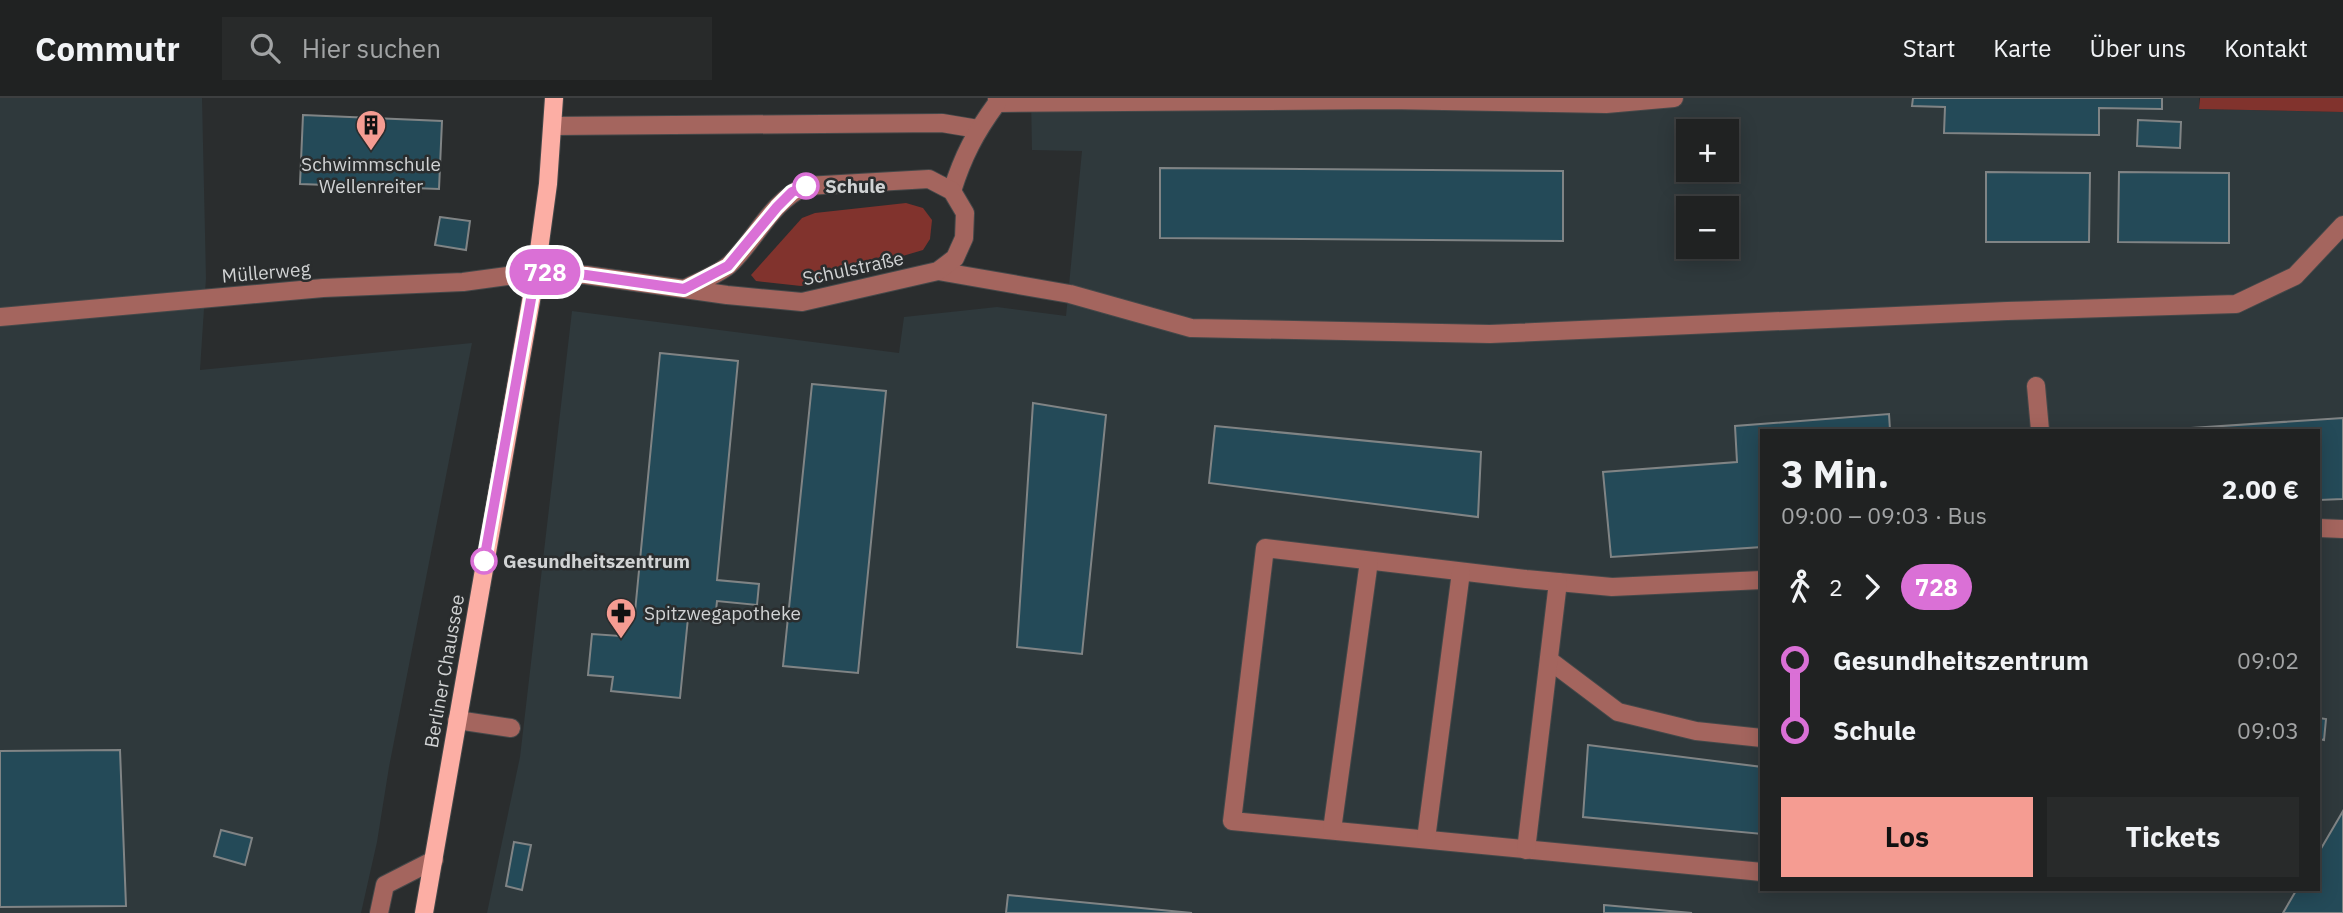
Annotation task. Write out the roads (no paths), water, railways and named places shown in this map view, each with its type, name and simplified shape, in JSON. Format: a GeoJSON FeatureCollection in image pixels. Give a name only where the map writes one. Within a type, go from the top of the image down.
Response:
{"type":"FeatureCollection","features":[{"type":"Feature","properties":{"kind":"main road","name":"Berliner Chaussee"},"geometry":{"type":"LineString","coordinates":[[424,913],[536,271],[548,184],[554,98]]}},
{"type":"Feature","properties":{"kind":"street"},"geometry":{"type":"LineString","coordinates":[[952,191],[963,157],[997,100],[1388,100],[1605,104],[1674,98]]}},
{"type":"Feature","properties":{"kind":"street"},"geometry":{"type":"LineString","coordinates":[[553,126],[942,123],[978,129]]}},
{"type":"Feature","properties":{"kind":"street"},"geometry":{"type":"LineString","coordinates":[[684,289],[728,266],[777,207],[792,192],[806,186],[929,178],[952,191],[965,213],[964,238],[955,258],[938,271]]}},
{"type":"Feature","properties":{"kind":"street"},"geometry":{"type":"LineString","coordinates":[[938,271],[1070,295],[1191,328],[1490,334],[2236,304],[2295,276],[2343,225]]}},
{"type":"Feature","properties":{"kind":"street"},"geometry":{"type":"LineString","coordinates":[[2326,245],[2343,253]]}},
{"type":"Feature","properties":{"kind":"street","name":"Schulstraße"},"geometry":{"type":"LineString","coordinates":[[536,271],[802,302],[938,271]]}},
{"type":"Feature","properties":{"kind":"street","name":"Müllerweg"},"geometry":{"type":"LineString","coordinates":[[0,317],[323,288],[463,282],[536,271]]}},
{"type":"Feature","properties":{"kind":"street"},"geometry":{"type":"LineString","coordinates":[[2036,386],[2040,429]]}},
{"type":"Feature","properties":{"kind":"street"},"geometry":{"type":"LineString","coordinates":[[2320,528],[2343,528]]}},
{"type":"Feature","properties":{"kind":"street"},"geometry":{"type":"LineString","coordinates":[[1760,580],[1612,587],[1265,548],[1232,821],[1760,872]]}},
{"type":"Feature","properties":{"kind":"street"},"geometry":{"type":"LineString","coordinates":[[1332,830],[1369,561]]}},
{"type":"Feature","properties":{"kind":"street"},"geometry":{"type":"LineString","coordinates":[[1426,839],[1461,572]]}},
{"type":"Feature","properties":{"kind":"street"},"geometry":{"type":"LineString","coordinates":[[1526,850],[1558,582]]}},
{"type":"Feature","properties":{"kind":"street"},"geometry":{"type":"LineString","coordinates":[[1549,660],[1618,712],[1696,731],[1760,738]]}},
{"type":"Feature","properties":{"kind":"street"},"geometry":{"type":"LineString","coordinates":[[457,720],[511,728]]}},
{"type":"Feature","properties":{"kind":"street"},"geometry":{"type":"LineString","coordinates":[[379,913],[385,885],[434,860]]}},
{"type":"Feature","properties":{"kind":"place","name":"Schwimmschule Wellenreiter"},"geometry":{"type":"Point","coordinates":[371,152]}},
{"type":"Feature","properties":{"kind":"place","name":"Schule"},"geometry":{"type":"Point","coordinates":[806,186]}},
{"type":"Feature","properties":{"kind":"place","name":"Gesundheitszentrum"},"geometry":{"type":"Point","coordinates":[484,561]}},
{"type":"Feature","properties":{"kind":"place","name":"Spitzwegapotheke"},"geometry":{"type":"Point","coordinates":[621,640]}}]}
